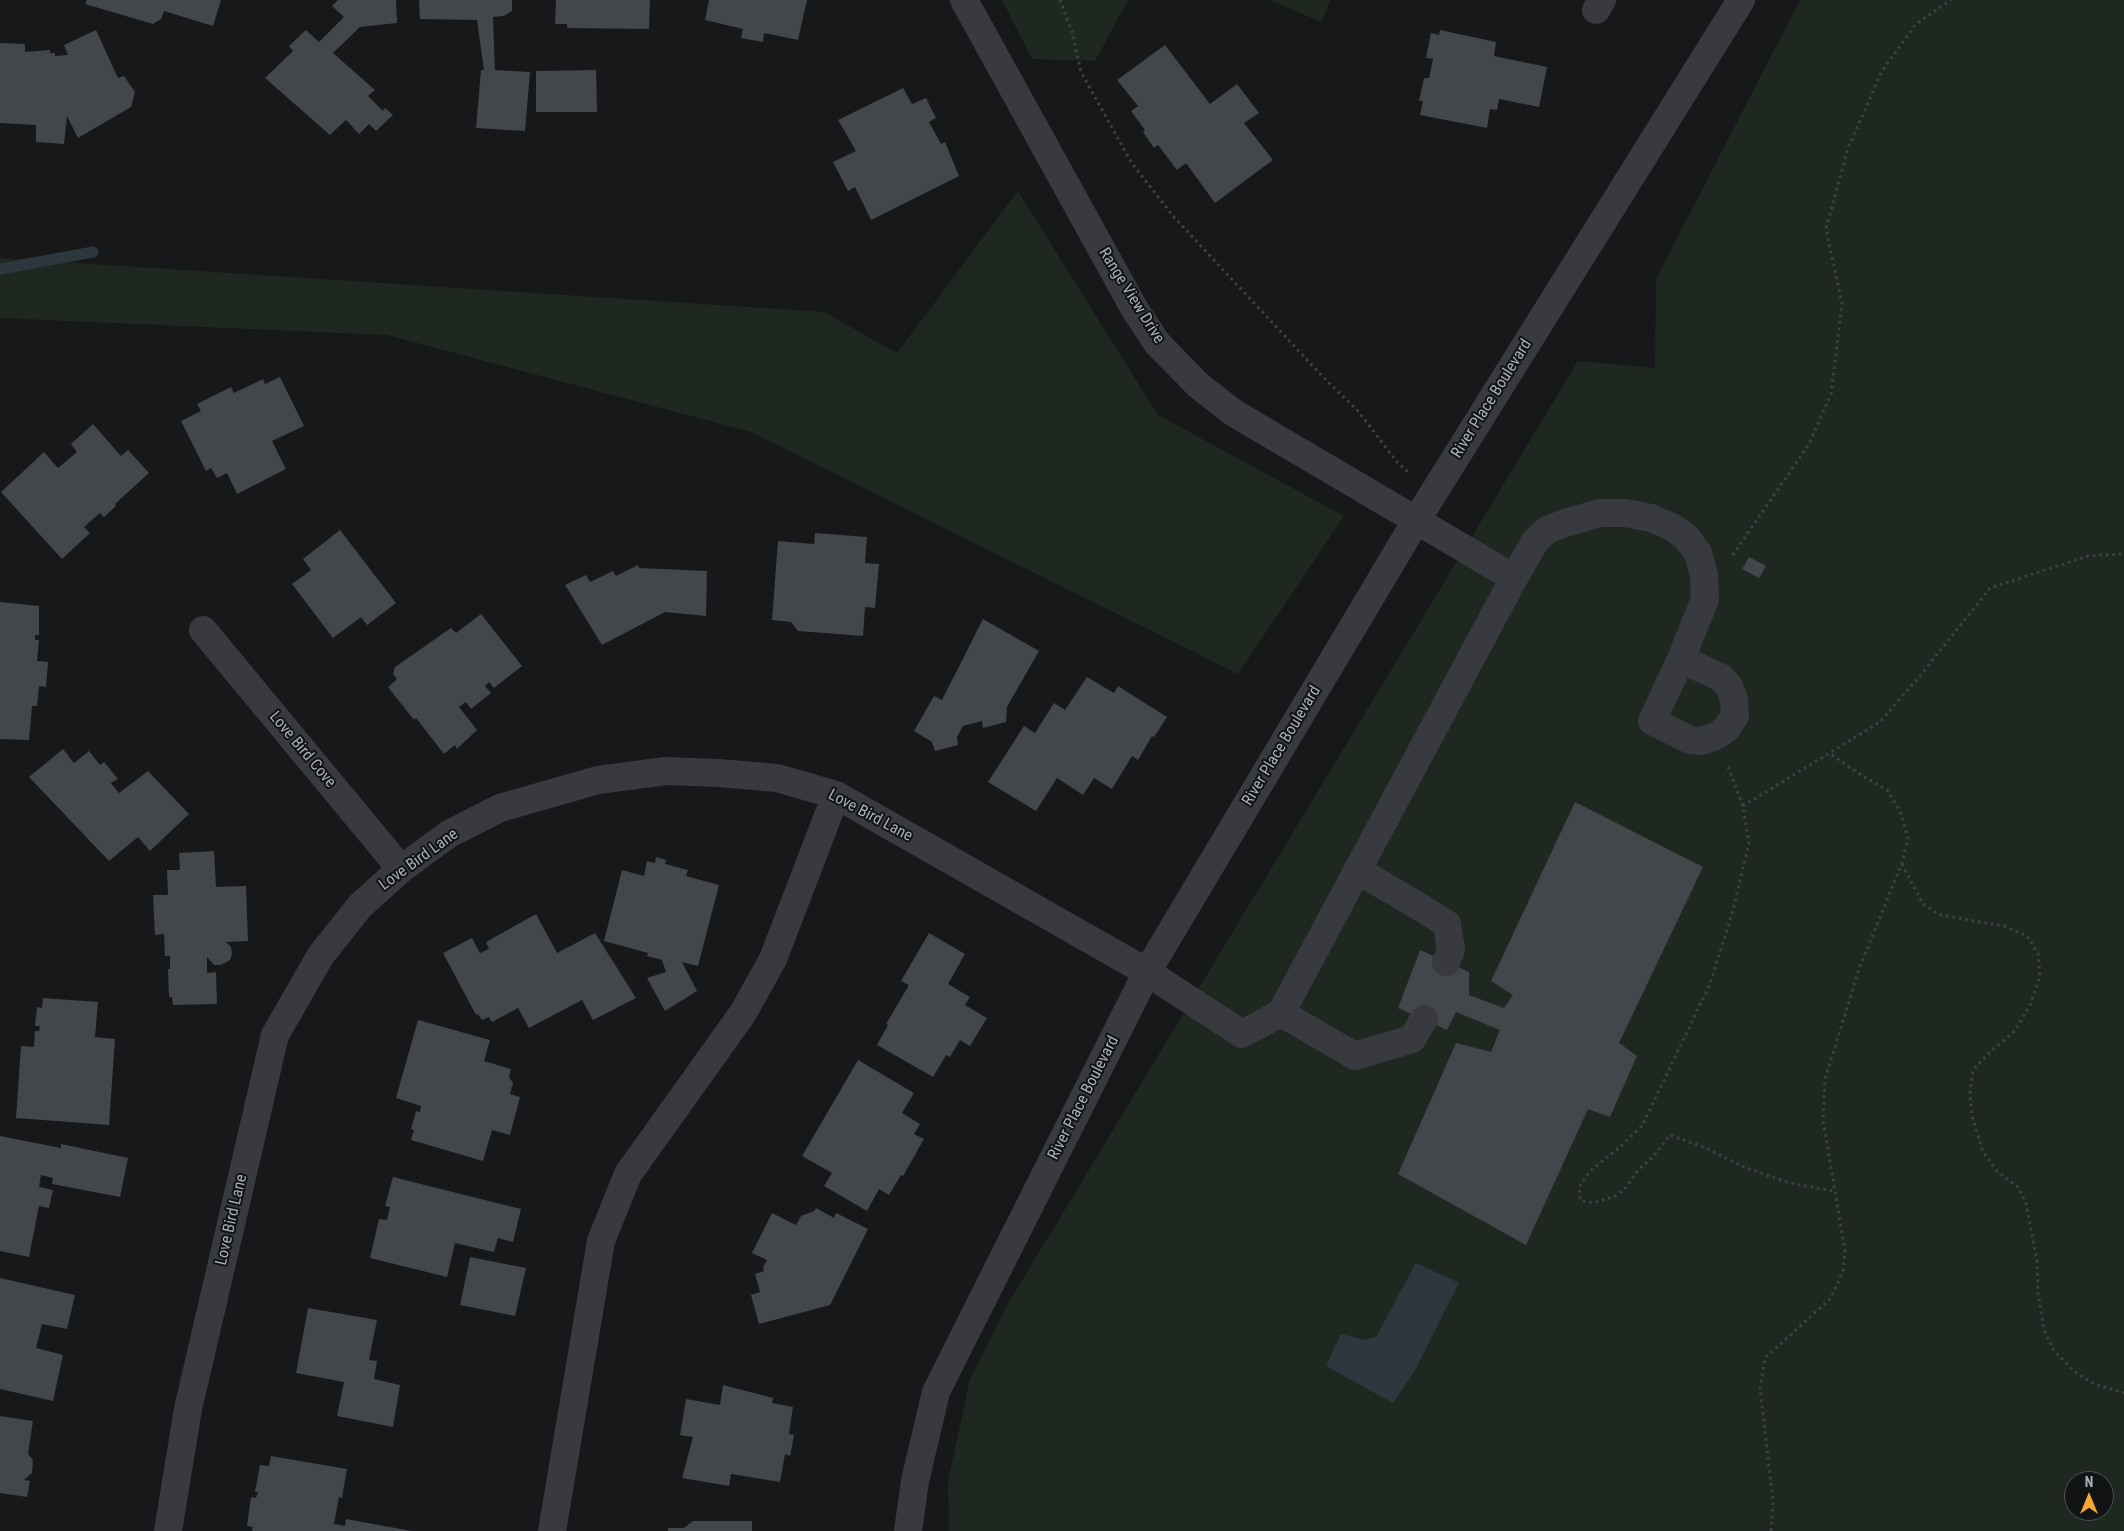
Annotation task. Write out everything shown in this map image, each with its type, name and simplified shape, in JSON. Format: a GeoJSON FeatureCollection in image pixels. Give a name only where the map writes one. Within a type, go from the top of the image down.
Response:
{"type":"FeatureCollection","features":[{"type":"Feature","properties":{"kind":"street","name":"Range View Drive"},"geometry":{"type":"LineString","coordinates":[[964,0],[1134,308],[1157,343],[1198,385],[1234,413],[1514,578]]}},
{"type":"Feature","properties":{"kind":"street","name":"River Place Boulevard"},"geometry":{"type":"LineString","coordinates":[[908,1531],[916,1480],[936,1392],[1147,972],[1416,521],[1741,0]]}},
{"type":"Feature","properties":{"kind":"street"},"geometry":{"type":"LineString","coordinates":[[1424,1019],[1412,1039],[1355,1056],[1281,1012],[1536,540],[1547,530],[1600,513],[1625,513],[1650,518],[1672,527],[1686,537],[1698,553],[1706,599],[1652,721],[1690,740],[1701,741],[1716,736],[1726,729],[1735,716],[1734,700],[1730,688],[1722,678],[1681,659]]}},
{"type":"Feature","properties":{"kind":"street","name":"Love Bird Cove"},"geometry":{"type":"LineString","coordinates":[[203,630],[401,869]]}},
{"type":"Feature","properties":{"kind":"street","name":"Love Bird Lane"},"geometry":{"type":"LineString","coordinates":[[168,1531],[188,1409],[275,1035],[321,955],[360,906],[401,869],[449,834],[500,808],[598,780],[666,771],[777,778],[836,794],[1147,972],[1242,1034],[1281,1012]]}},
{"type":"Feature","properties":{"kind":"street"},"geometry":{"type":"LineString","coordinates":[[552,1531],[601,1241],[628,1174],[743,1012],[773,959],[836,794]]}},
{"type":"Feature","properties":{"kind":"street"},"geometry":{"type":"LineString","coordinates":[[1357,870],[1447,924],[1451,950],[1446,962]]}},
{"type":"Feature","properties":{"kind":"path"},"geometry":{"type":"LineString","coordinates":[[1060,0],[1072,32],[1081,72],[1137,170],[1179,224],[1322,376],[1358,411],[1397,462],[1434,494]]}},
{"type":"Feature","properties":{"kind":"path"},"geometry":{"type":"LineString","coordinates":[[1733,556],[1809,444],[1831,394],[1842,303],[1826,230],[1848,148],[1882,71],[1916,24],[1951,0]]}},
{"type":"Feature","properties":{"kind":"path"},"geometry":{"type":"LineString","coordinates":[[1743,806],[1880,722],[1924,671],[1990,588],[2088,556],[2124,554]]}},
{"type":"Feature","properties":{"kind":"path"},"geometry":{"type":"LineString","coordinates":[[1716,736],[1743,806],[1749,842],[1732,914],[1710,984],[1642,1126],[1589,1172],[1579,1187],[1580,1200],[1594,1203],[1615,1196],[1624,1190],[1638,1170],[1652,1157],[1670,1135],[1706,1148],[1746,1168],[1769,1176],[1794,1184],[1834,1191]]}},
{"type":"Feature","properties":{"kind":"path"},"geometry":{"type":"LineString","coordinates":[[1770,1531],[1773,1502],[1760,1388],[1764,1358],[1831,1298],[1843,1271],[1845,1251],[1823,1120],[1825,1080],[1858,969],[1902,863],[1908,838],[1900,810],[1887,790],[1829,753]]}},
{"type":"Feature","properties":{"kind":"path"},"geometry":{"type":"LineString","coordinates":[[1902,863],[1923,904],[1940,915],[2004,926],[2027,936],[2038,954],[2040,977],[2030,1005],[2015,1032],[1990,1052],[1972,1070],[1970,1092],[1972,1116],[1983,1152],[1996,1170],[2018,1187],[2026,1203],[2037,1261],[2038,1293],[2044,1330],[2054,1351],[2075,1372],[2094,1384],[2124,1393]]}},
{"type":"Feature","properties":{"kind":"shaded area"},"geometry":{"type":"Polygon","coordinates":[[[1002,0],[1128,0],[1095,61],[1032,59],[1002,0]]]}},
{"type":"Feature","properties":{"kind":"shaded area"},"geometry":{"type":"Polygon","coordinates":[[[1269,0],[1330,0],[1322,22],[1269,0]]]}},
{"type":"Feature","properties":{"kind":"shaded area"},"geometry":{"type":"Polygon","coordinates":[[[1800,0],[2124,0],[2124,1531],[949,1531],[948,1481],[970,1379],[1006,1307],[1578,361],[1655,368],[1656,279],[1800,0]]]}},
{"type":"Feature","properties":{"kind":"shaded area"},"geometry":{"type":"Polygon","coordinates":[[[1018,191],[1158,415],[1344,516],[1238,674],[751,432],[387,335],[0,318],[0,258],[824,312],[897,353],[1018,191]]]}},
{"type":"Feature","properties":{"kind":"shaded area"},"geometry":{"type":"Polygon","coordinates":[[[1416,1263],[1459,1283],[1414,1372],[1393,1403],[1326,1366],[1341,1334],[1364,1340],[1376,1337],[1416,1263]]]}},
{"type":"Feature","properties":{"kind":"building"},"geometry":{"type":"Polygon","coordinates":[[[87,0],[221,0],[213,26],[164,11],[161,19],[153,24],[85,4],[87,0]]]}},
{"type":"Feature","properties":{"kind":"building"},"geometry":{"type":"Polygon","coordinates":[[[338,0],[396,0],[397,23],[360,27],[333,53],[375,90],[368,96],[383,111],[385,108],[393,115],[376,131],[369,124],[359,134],[346,120],[330,135],[265,78],[293,51],[289,46],[306,30],[319,42],[344,17],[332,6],[338,0]]]}},
{"type":"Feature","properties":{"kind":"building"},"geometry":{"type":"Polygon","coordinates":[[[419,0],[512,0],[512,11],[504,16],[493,17],[495,70],[530,72],[525,131],[476,128],[481,70],[484,70],[477,20],[420,19],[419,0]]]}},
{"type":"Feature","properties":{"kind":"building"},"geometry":{"type":"Polygon","coordinates":[[[556,0],[650,0],[649,29],[567,28],[567,24],[555,24],[556,0]]]}},
{"type":"Feature","properties":{"kind":"building"},"geometry":{"type":"Polygon","coordinates":[[[709,0],[807,0],[798,40],[764,33],[763,42],[741,38],[743,29],[705,20],[709,0]]]}},
{"type":"Feature","properties":{"kind":"building"},"geometry":{"type":"Polygon","coordinates":[[[96,30],[118,78],[124,76],[135,92],[131,107],[78,138],[67,116],[64,144],[36,142],[36,125],[0,123],[0,43],[25,44],[25,52],[50,50],[50,53],[55,53],[55,56],[68,55],[64,45],[96,30]]]}},
{"type":"Feature","properties":{"kind":"building"},"geometry":{"type":"Polygon","coordinates":[[[1440,30],[1496,42],[1494,56],[1547,67],[1539,107],[1499,99],[1497,110],[1490,109],[1487,128],[1420,115],[1423,101],[1419,101],[1424,78],[1429,78],[1433,59],[1426,58],[1431,33],[1439,35],[1440,30]]]}},
{"type":"Feature","properties":{"kind":"building"},"geometry":{"type":"Polygon","coordinates":[[[1165,45],[1210,104],[1237,84],[1259,113],[1244,123],[1273,160],[1215,203],[1186,163],[1177,170],[1158,145],[1154,148],[1143,132],[1145,130],[1131,111],[1138,106],[1117,80],[1165,45]]]}},
{"type":"Feature","properties":{"kind":"building"},"geometry":{"type":"Polygon","coordinates":[[[596,70],[597,112],[536,112],[536,71],[596,70]]]}},
{"type":"Feature","properties":{"kind":"building"},"geometry":{"type":"Polygon","coordinates":[[[903,88],[912,104],[926,98],[936,118],[929,122],[941,144],[945,142],[959,176],[871,220],[855,187],[848,191],[833,162],[856,151],[838,120],[903,88]]]}},
{"type":"Feature","properties":{"kind":"building"},"geometry":{"type":"Polygon","coordinates":[[[280,377],[304,426],[272,441],[286,469],[237,494],[227,473],[217,478],[211,468],[206,471],[181,421],[201,411],[197,404],[231,387],[234,393],[263,379],[265,384],[280,377]]]}},
{"type":"Feature","properties":{"kind":"building"},"geometry":{"type":"Polygon","coordinates":[[[93,424],[121,456],[128,450],[149,473],[115,504],[116,506],[104,517],[100,513],[84,527],[90,533],[62,559],[1,492],[44,452],[58,468],[77,452],[71,444],[93,424]]]}},
{"type":"Feature","properties":{"kind":"building"},"geometry":{"type":"Polygon","coordinates":[[[340,530],[396,603],[367,625],[361,617],[333,638],[292,584],[311,570],[303,559],[340,530]]]}},
{"type":"Feature","properties":{"kind":"building"},"geometry":{"type":"Polygon","coordinates":[[[815,533],[867,537],[865,563],[879,564],[875,608],[865,607],[863,636],[798,631],[791,622],[772,620],[778,541],[814,544],[815,533]]]}},
{"type":"Feature","properties":{"kind":"building"},"geometry":{"type":"Polygon","coordinates":[[[1749,557],[1766,566],[1759,578],[1742,569],[1749,557]]]}},
{"type":"Feature","properties":{"kind":"building"},"geometry":{"type":"Polygon","coordinates":[[[638,565],[639,568],[707,571],[706,616],[665,612],[602,645],[565,585],[586,575],[590,582],[613,571],[616,576],[638,565]]]}},
{"type":"Feature","properties":{"kind":"building"},"geometry":{"type":"Polygon","coordinates":[[[0,602],[39,606],[39,635],[35,635],[35,640],[39,640],[37,661],[48,662],[46,687],[39,686],[37,706],[32,706],[29,740],[0,739],[0,602]]]}},
{"type":"Feature","properties":{"kind":"building"},"geometry":{"type":"Polygon","coordinates":[[[481,614],[522,666],[494,688],[489,682],[485,686],[491,693],[471,709],[466,702],[459,707],[477,730],[457,749],[455,745],[444,754],[416,718],[414,720],[388,687],[397,679],[393,674],[395,667],[451,628],[456,633],[481,614]]]}},
{"type":"Feature","properties":{"kind":"building"},"geometry":{"type":"Polygon","coordinates":[[[983,619],[1039,651],[1007,707],[1006,722],[983,728],[982,721],[963,726],[957,737],[958,745],[935,751],[932,742],[914,731],[934,696],[942,700],[983,619]]]}},
{"type":"Feature","properties":{"kind":"building"},"geometry":{"type":"Polygon","coordinates":[[[1087,677],[1114,693],[1118,686],[1167,717],[1154,737],[1152,736],[1138,760],[1132,756],[1112,789],[1094,778],[1083,795],[1057,778],[1036,811],[988,782],[1024,726],[1035,733],[1054,703],[1065,710],[1087,677]]]}},
{"type":"Feature","properties":{"kind":"building"},"geometry":{"type":"Polygon","coordinates":[[[63,749],[74,763],[89,751],[100,765],[104,762],[118,779],[111,783],[119,793],[148,771],[189,814],[150,851],[138,837],[109,861],[29,777],[63,749]]]}},
{"type":"Feature","properties":{"kind":"building"},"geometry":{"type":"Polygon","coordinates":[[[1575,802],[1703,867],[1619,1043],[1637,1056],[1610,1117],[1588,1109],[1526,1245],[1398,1174],[1456,1043],[1491,1052],[1500,1030],[1456,1012],[1447,1030],[1398,1008],[1420,950],[1469,972],[1469,995],[1504,1008],[1513,995],[1491,981],[1575,802]]]}},
{"type":"Feature","properties":{"kind":"building"},"geometry":{"type":"Polygon","coordinates":[[[214,851],[216,887],[246,886],[248,941],[226,942],[231,947],[232,954],[230,960],[221,965],[214,965],[207,957],[207,973],[216,972],[217,1004],[173,1005],[172,997],[169,997],[168,969],[170,969],[170,956],[165,956],[164,934],[155,935],[153,895],[168,895],[167,870],[180,870],[179,853],[214,851]]]}},
{"type":"Feature","properties":{"kind":"building"},"geometry":{"type":"Polygon","coordinates":[[[656,857],[666,860],[665,864],[688,870],[686,876],[719,885],[698,966],[682,962],[697,991],[665,1011],[647,978],[666,972],[662,960],[647,956],[648,953],[604,941],[622,870],[644,876],[647,861],[655,863],[656,857]]]}},
{"type":"Feature","properties":{"kind":"building"},"geometry":{"type":"Polygon","coordinates":[[[536,914],[557,953],[595,933],[636,998],[593,1020],[582,1000],[529,1028],[518,1008],[492,1022],[489,1017],[482,1020],[478,1014],[476,1015],[443,953],[472,938],[480,953],[489,949],[486,942],[536,914]]]}},
{"type":"Feature","properties":{"kind":"building"},"geometry":{"type":"Polygon","coordinates":[[[929,933],[965,954],[948,984],[970,997],[965,1005],[987,1018],[970,1046],[960,1040],[950,1057],[946,1055],[933,1077],[877,1045],[888,1025],[886,1024],[909,985],[901,981],[929,933]]]}},
{"type":"Feature","properties":{"kind":"building"},"geometry":{"type":"Polygon","coordinates":[[[43,998],[98,1002],[95,1037],[115,1039],[109,1125],[16,1118],[21,1046],[34,1047],[35,1031],[39,1031],[40,1026],[35,1026],[37,1007],[42,1008],[43,998]]]}},
{"type":"Feature","properties":{"kind":"building"},"geometry":{"type":"Polygon","coordinates":[[[418,1020],[490,1040],[484,1061],[511,1069],[509,1077],[513,1083],[510,1094],[520,1097],[510,1135],[492,1130],[483,1161],[411,1140],[414,1130],[411,1129],[416,1111],[420,1112],[421,1106],[396,1098],[418,1020]]]}},
{"type":"Feature","properties":{"kind":"building"},"geometry":{"type":"Polygon","coordinates":[[[858,1060],[914,1093],[902,1113],[920,1124],[914,1134],[924,1139],[903,1176],[901,1175],[889,1195],[879,1189],[867,1211],[824,1186],[832,1173],[802,1156],[858,1060]]]}},
{"type":"Feature","properties":{"kind":"building"},"geometry":{"type":"Polygon","coordinates":[[[0,1136],[61,1148],[61,1144],[128,1158],[120,1197],[52,1184],[53,1178],[41,1175],[39,1187],[53,1190],[49,1208],[39,1206],[29,1257],[0,1251],[0,1136]]]}},
{"type":"Feature","properties":{"kind":"building"},"geometry":{"type":"Polygon","coordinates":[[[393,1177],[521,1209],[513,1242],[498,1238],[494,1252],[455,1243],[447,1277],[370,1258],[379,1219],[387,1220],[390,1207],[385,1206],[393,1177]]]}},
{"type":"Feature","properties":{"kind":"building"},"geometry":{"type":"Polygon","coordinates":[[[816,1208],[834,1218],[836,1213],[868,1229],[830,1305],[759,1324],[751,1295],[760,1292],[755,1274],[764,1271],[763,1268],[767,1260],[752,1253],[772,1213],[796,1225],[801,1216],[814,1211],[816,1208]]]}},
{"type":"Feature","properties":{"kind":"building"},"geometry":{"type":"Polygon","coordinates":[[[470,1257],[526,1268],[515,1316],[460,1305],[470,1257]]]}},
{"type":"Feature","properties":{"kind":"building"},"geometry":{"type":"Polygon","coordinates":[[[0,1278],[75,1295],[67,1329],[42,1324],[36,1348],[63,1355],[53,1401],[0,1389],[0,1278]]]}},
{"type":"Feature","properties":{"kind":"building"},"geometry":{"type":"Polygon","coordinates":[[[308,1308],[377,1320],[369,1360],[377,1361],[374,1379],[400,1385],[393,1427],[337,1416],[344,1382],[296,1373],[308,1308]]]}},
{"type":"Feature","properties":{"kind":"building"},"geometry":{"type":"Polygon","coordinates":[[[723,1385],[773,1398],[772,1403],[793,1407],[789,1434],[794,1435],[790,1456],[785,1454],[780,1482],[731,1474],[729,1486],[682,1478],[693,1437],[680,1435],[686,1399],[720,1405],[723,1385]]]}},
{"type":"Feature","properties":{"kind":"building"},"geometry":{"type":"Polygon","coordinates":[[[0,1416],[33,1421],[28,1454],[33,1460],[32,1473],[24,1480],[30,1481],[27,1497],[0,1493],[0,1416]]]}},
{"type":"Feature","properties":{"kind":"building"},"geometry":{"type":"Polygon","coordinates":[[[271,1456],[347,1469],[342,1498],[339,1497],[334,1524],[345,1526],[346,1519],[412,1531],[252,1531],[253,1527],[247,1526],[251,1497],[256,1498],[258,1492],[255,1492],[260,1465],[269,1466],[271,1456]]]}},
{"type":"Feature","properties":{"kind":"building"},"geometry":{"type":"Polygon","coordinates":[[[693,1521],[752,1521],[752,1531],[668,1531],[668,1528],[684,1528],[693,1521]]]}},
{"type":"Feature","properties":{"kind":"waterway"},"geometry":{"type":"LineString","coordinates":[[0,269],[93,252]]}}]}
